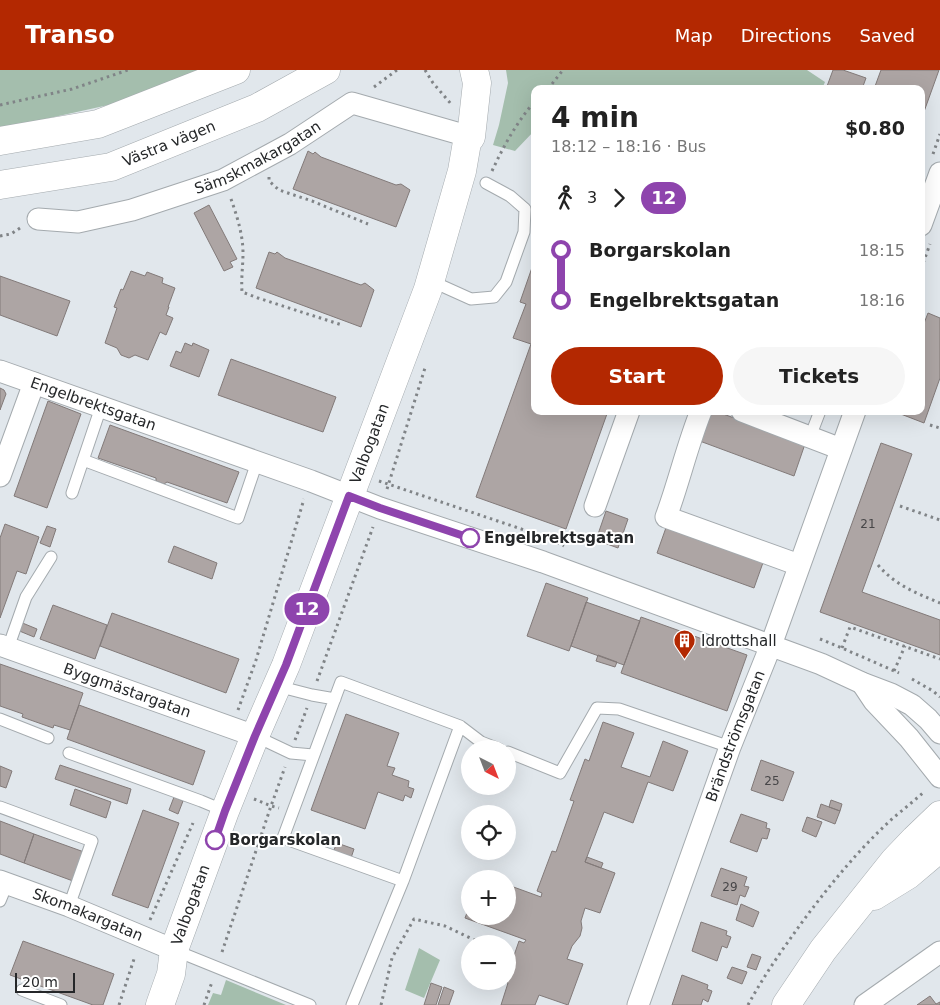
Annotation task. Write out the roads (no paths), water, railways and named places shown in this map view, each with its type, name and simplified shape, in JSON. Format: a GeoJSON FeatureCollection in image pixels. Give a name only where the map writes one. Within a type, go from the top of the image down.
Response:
{"type":"FeatureCollection","features":[{"type":"Feature","properties":{"kind":"street"},"geometry":{"type":"LineString","coordinates":[[0,141],[98,124],[236,70]]}},
{"type":"Feature","properties":{"kind":"street","name":"Västra vägen"},"geometry":{"type":"LineString","coordinates":[[0,184],[111,167],[257,108],[326,70]]}},
{"type":"Feature","properties":{"kind":"street","name":"Valbogatan"},"geometry":{"type":"LineString","coordinates":[[160,1005],[171,974],[174,950],[229,801],[286,665],[431,281],[472,128],[477,83],[474,70]]}},
{"type":"Feature","properties":{"kind":"street","name":"Sämskmakargatan"},"geometry":{"type":"LineString","coordinates":[[38,219],[78,222],[132,210],[223,180],[290,144],[352,103],[472,128]]}},
{"type":"Feature","properties":{"kind":"street"},"geometry":{"type":"LineString","coordinates":[[925,215],[940,173]]}},
{"type":"Feature","properties":{"kind":"street","name":"Engelbrektsgatan"},"geometry":{"type":"LineString","coordinates":[[0,371],[311,480],[380,508],[543,562],[770,645],[821,664],[891,694],[936,719]]}},
{"type":"Feature","properties":{"kind":"street"},"geometry":{"type":"LineString","coordinates":[[0,476],[34,383]]}},
{"type":"Feature","properties":{"kind":"street"},"geometry":{"type":"LineString","coordinates":[[595,506],[629,415]]}},
{"type":"Feature","properties":{"kind":"street"},"geometry":{"type":"LineString","coordinates":[[699,415],[666,517],[799,565]]}},
{"type":"Feature","properties":{"kind":"street"},"geometry":{"type":"LineString","coordinates":[[752,415],[841,449]]}},
{"type":"Feature","properties":{"kind":"street","name":"Brändströmsgatan"},"geometry":{"type":"LineString","coordinates":[[638,1005],[730,747],[770,645],[854,415]]}},
{"type":"Feature","properties":{"kind":"street","name":"Byggmästargatan"},"geometry":{"type":"LineString","coordinates":[[4,647],[255,736]]}},
{"type":"Feature","properties":{"kind":"street"},"geometry":{"type":"LineString","coordinates":[[862,683],[874,701],[909,738],[934,783]]}},
{"type":"Feature","properties":{"kind":"street"},"geometry":{"type":"LineString","coordinates":[[786,1005],[823,950],[894,861],[940,815]]}},
{"type":"Feature","properties":{"kind":"street"},"geometry":{"type":"LineString","coordinates":[[858,906],[908,876],[940,848]]}},
{"type":"Feature","properties":{"kind":"street","name":"Skomakargatan"},"geometry":{"type":"LineString","coordinates":[[2,888],[69,906],[174,950]]}},
{"type":"Feature","properties":{"kind":"street"},"geometry":{"type":"LineString","coordinates":[[865,1005],[940,952]]}},
{"type":"Feature","properties":{"kind":"lane"},"geometry":{"type":"LineString","coordinates":[[431,281],[471,299],[494,297],[506,282],[524,232],[525,209],[510,196],[486,183]]}},
{"type":"Feature","properties":{"kind":"lane"},"geometry":{"type":"LineString","coordinates":[[72,493],[101,407]]}},
{"type":"Feature","properties":{"kind":"lane"},"geometry":{"type":"LineString","coordinates":[[810,437],[818,415]]}},
{"type":"Feature","properties":{"kind":"lane"},"geometry":{"type":"LineString","coordinates":[[83,460],[238,518],[257,462]]}},
{"type":"Feature","properties":{"kind":"lane"},"geometry":{"type":"LineString","coordinates":[[4,647],[26,596],[50,557]]}},
{"type":"Feature","properties":{"kind":"lane"},"geometry":{"type":"LineString","coordinates":[[404,881],[283,838],[341,682],[460,726],[478,740]]}},
{"type":"Feature","properties":{"kind":"lane"},"geometry":{"type":"LineString","coordinates":[[277,686],[334,700]]}},
{"type":"Feature","properties":{"kind":"lane"},"geometry":{"type":"LineString","coordinates":[[516,755],[560,772],[597,708],[619,709],[730,747]]}},
{"type":"Feature","properties":{"kind":"lane"},"geometry":{"type":"LineString","coordinates":[[0,719],[48,738]]}},
{"type":"Feature","properties":{"kind":"lane"},"geometry":{"type":"LineString","coordinates":[[352,1005],[404,881],[460,726]]}},
{"type":"Feature","properties":{"kind":"lane"},"geometry":{"type":"LineString","coordinates":[[255,736],[291,752],[313,756]]}},
{"type":"Feature","properties":{"kind":"lane"},"geometry":{"type":"LineString","coordinates":[[69,753],[201,801],[229,801]]}},
{"type":"Feature","properties":{"kind":"lane"},"geometry":{"type":"LineString","coordinates":[[0,807],[92,841],[69,906]]}},
{"type":"Feature","properties":{"kind":"lane"},"geometry":{"type":"LineString","coordinates":[[174,950],[310,1005]]}},
{"type":"Feature","properties":{"kind":"lane"},"geometry":{"type":"LineString","coordinates":[[22,990],[61,1005]]}},
{"type":"Feature","properties":{"kind":"place","name":"Engelbrektsgatan"},"geometry":{"type":"Point","coordinates":[470,538]}},
{"type":"Feature","properties":{"kind":"place","name":"Idrottshall"},"geometry":{"type":"Point","coordinates":[685,660]}},
{"type":"Feature","properties":{"kind":"place","name":"Borgarskolan"},"geometry":{"type":"Point","coordinates":[215,840]}}]}
